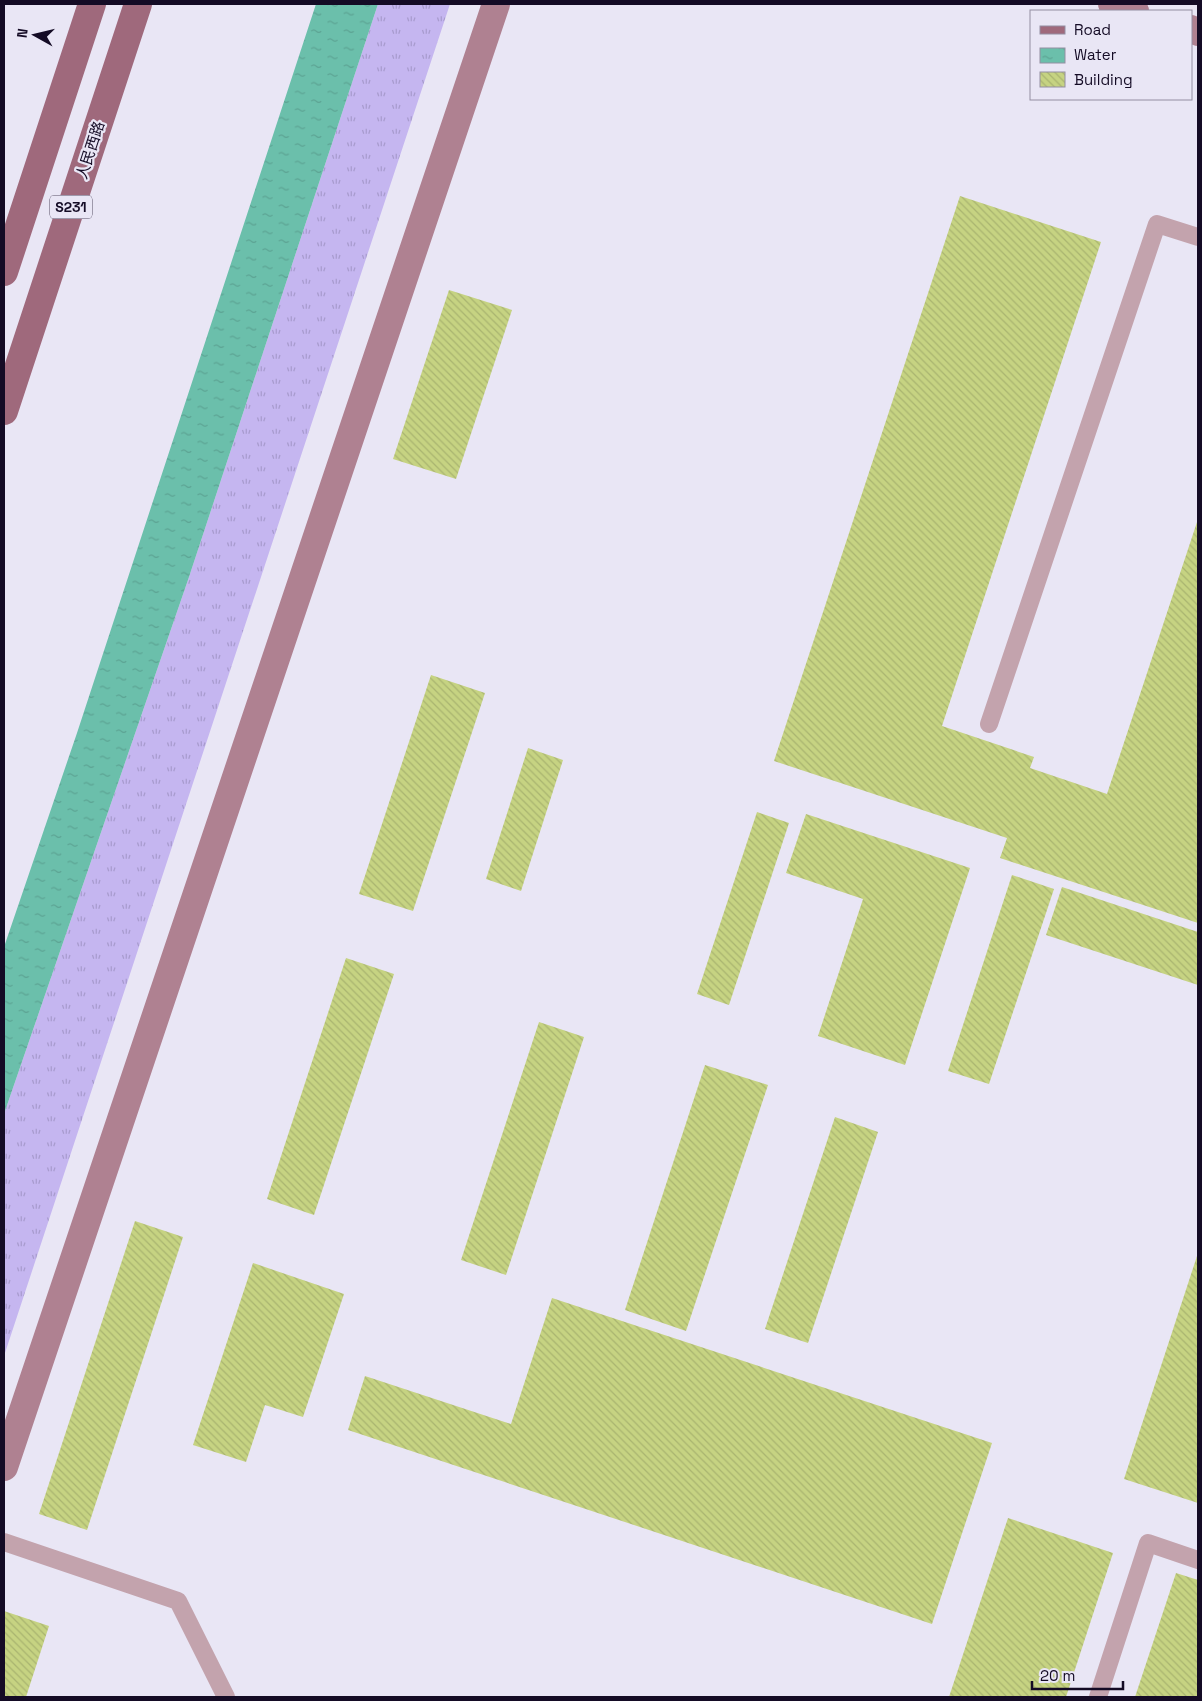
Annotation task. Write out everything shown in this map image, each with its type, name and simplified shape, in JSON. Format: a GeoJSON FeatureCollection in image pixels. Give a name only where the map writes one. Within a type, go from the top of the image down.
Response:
{"type":"FeatureCollection","features":[{"type":"Feature","properties":{"kind":"main road","name":"S231"},"geometry":{"type":"LineString","coordinates":[[4,272],[92,4]]}},
{"type":"Feature","properties":{"kind":"main road","name":"人民西路"},"geometry":{"type":"LineString","coordinates":[[4,411],[138,4]]}},
{"type":"Feature","properties":{"kind":"street"},"geometry":{"type":"LineString","coordinates":[[4,1467],[496,4]]}},
{"type":"Feature","properties":{"kind":"street"},"geometry":{"type":"LineString","coordinates":[[1112,4],[1132,10]]}},
{"type":"Feature","properties":{"kind":"lane"},"geometry":{"type":"LineString","coordinates":[[989,724],[1157,224],[1198,238]]}},
{"type":"Feature","properties":{"kind":"lane"},"geometry":{"type":"LineString","coordinates":[[4,1542],[178,1601],[226,1697]]}},
{"type":"Feature","properties":{"kind":"lane"},"geometry":{"type":"LineString","coordinates":[[1098,1697],[1148,1543],[1198,1560]]}},
{"type":"Feature","properties":{"kind":"green space"},"geometry":{"type":"Polygon","coordinates":[[[378,4],[450,4],[4,1356],[4,1114],[189,577],[378,4]]]}},
{"type":"Feature","properties":{"kind":"water"},"geometry":{"type":"Polygon","coordinates":[[[316,4],[378,4],[189,577],[4,1114],[4,947],[77,733],[316,4]]]}},
{"type":"Feature","properties":{"kind":"building"},"geometry":{"type":"Polygon","coordinates":[[[960,196],[1101,242],[942,726],[1034,757],[1030,768],[1107,794],[1198,519],[1198,923],[1000,858],[1007,838],[774,761],[960,196]]]}},
{"type":"Feature","properties":{"kind":"building"},"geometry":{"type":"Polygon","coordinates":[[[449,290],[512,310],[456,479],[393,459],[449,290]]]}},
{"type":"Feature","properties":{"kind":"building"},"geometry":{"type":"Polygon","coordinates":[[[431,675],[485,693],[413,911],[359,894],[431,675]]]}},
{"type":"Feature","properties":{"kind":"building"},"geometry":{"type":"Polygon","coordinates":[[[528,748],[563,760],[521,891],[486,879],[528,748]]]}},
{"type":"Feature","properties":{"kind":"building"},"geometry":{"type":"Polygon","coordinates":[[[757,812],[789,823],[729,1005],[697,994],[757,812]]]}},
{"type":"Feature","properties":{"kind":"building"},"geometry":{"type":"Polygon","coordinates":[[[806,814],[970,868],[905,1065],[818,1036],[863,899],[786,873],[806,814]]]}},
{"type":"Feature","properties":{"kind":"building"},"geometry":{"type":"Polygon","coordinates":[[[1012,875],[1054,889],[989,1084],[948,1071],[1012,875]]]}},
{"type":"Feature","properties":{"kind":"building"},"geometry":{"type":"Polygon","coordinates":[[[1062,887],[1198,932],[1198,985],[1046,935],[1062,887]]]}},
{"type":"Feature","properties":{"kind":"building"},"geometry":{"type":"Polygon","coordinates":[[[346,958],[394,974],[314,1215],[267,1199],[346,958]]]}},
{"type":"Feature","properties":{"kind":"building"},"geometry":{"type":"Polygon","coordinates":[[[539,1022],[584,1037],[506,1275],[461,1260],[539,1022]]]}},
{"type":"Feature","properties":{"kind":"building"},"geometry":{"type":"Polygon","coordinates":[[[705,1065],[768,1085],[686,1331],[625,1310],[705,1065]]]}},
{"type":"Feature","properties":{"kind":"building"},"geometry":{"type":"Polygon","coordinates":[[[835,1117],[878,1132],[808,1343],[765,1329],[835,1117]]]}},
{"type":"Feature","properties":{"kind":"building"},"geometry":{"type":"Polygon","coordinates":[[[135,1221],[183,1237],[87,1530],[39,1514],[135,1221]]]}},
{"type":"Feature","properties":{"kind":"building"},"geometry":{"type":"Polygon","coordinates":[[[1198,1253],[1198,1503],[1124,1479],[1198,1253]]]}},
{"type":"Feature","properties":{"kind":"building"},"geometry":{"type":"Polygon","coordinates":[[[253,1263],[344,1294],[303,1417],[265,1405],[246,1462],[193,1445],[253,1263]]]}},
{"type":"Feature","properties":{"kind":"building"},"geometry":{"type":"Polygon","coordinates":[[[552,1298],[992,1443],[932,1624],[348,1430],[365,1376],[511,1424],[552,1298]]]}},
{"type":"Feature","properties":{"kind":"building"},"geometry":{"type":"Polygon","coordinates":[[[1008,1518],[1113,1553],[1066,1697],[949,1697],[1008,1518]]]}},
{"type":"Feature","properties":{"kind":"building"},"geometry":{"type":"Polygon","coordinates":[[[1176,1573],[1198,1580],[1198,1697],[1135,1697],[1176,1573]]]}},
{"type":"Feature","properties":{"kind":"building"},"geometry":{"type":"Polygon","coordinates":[[[4,1611],[49,1626],[26,1697],[4,1697],[4,1611]]]}}]}
